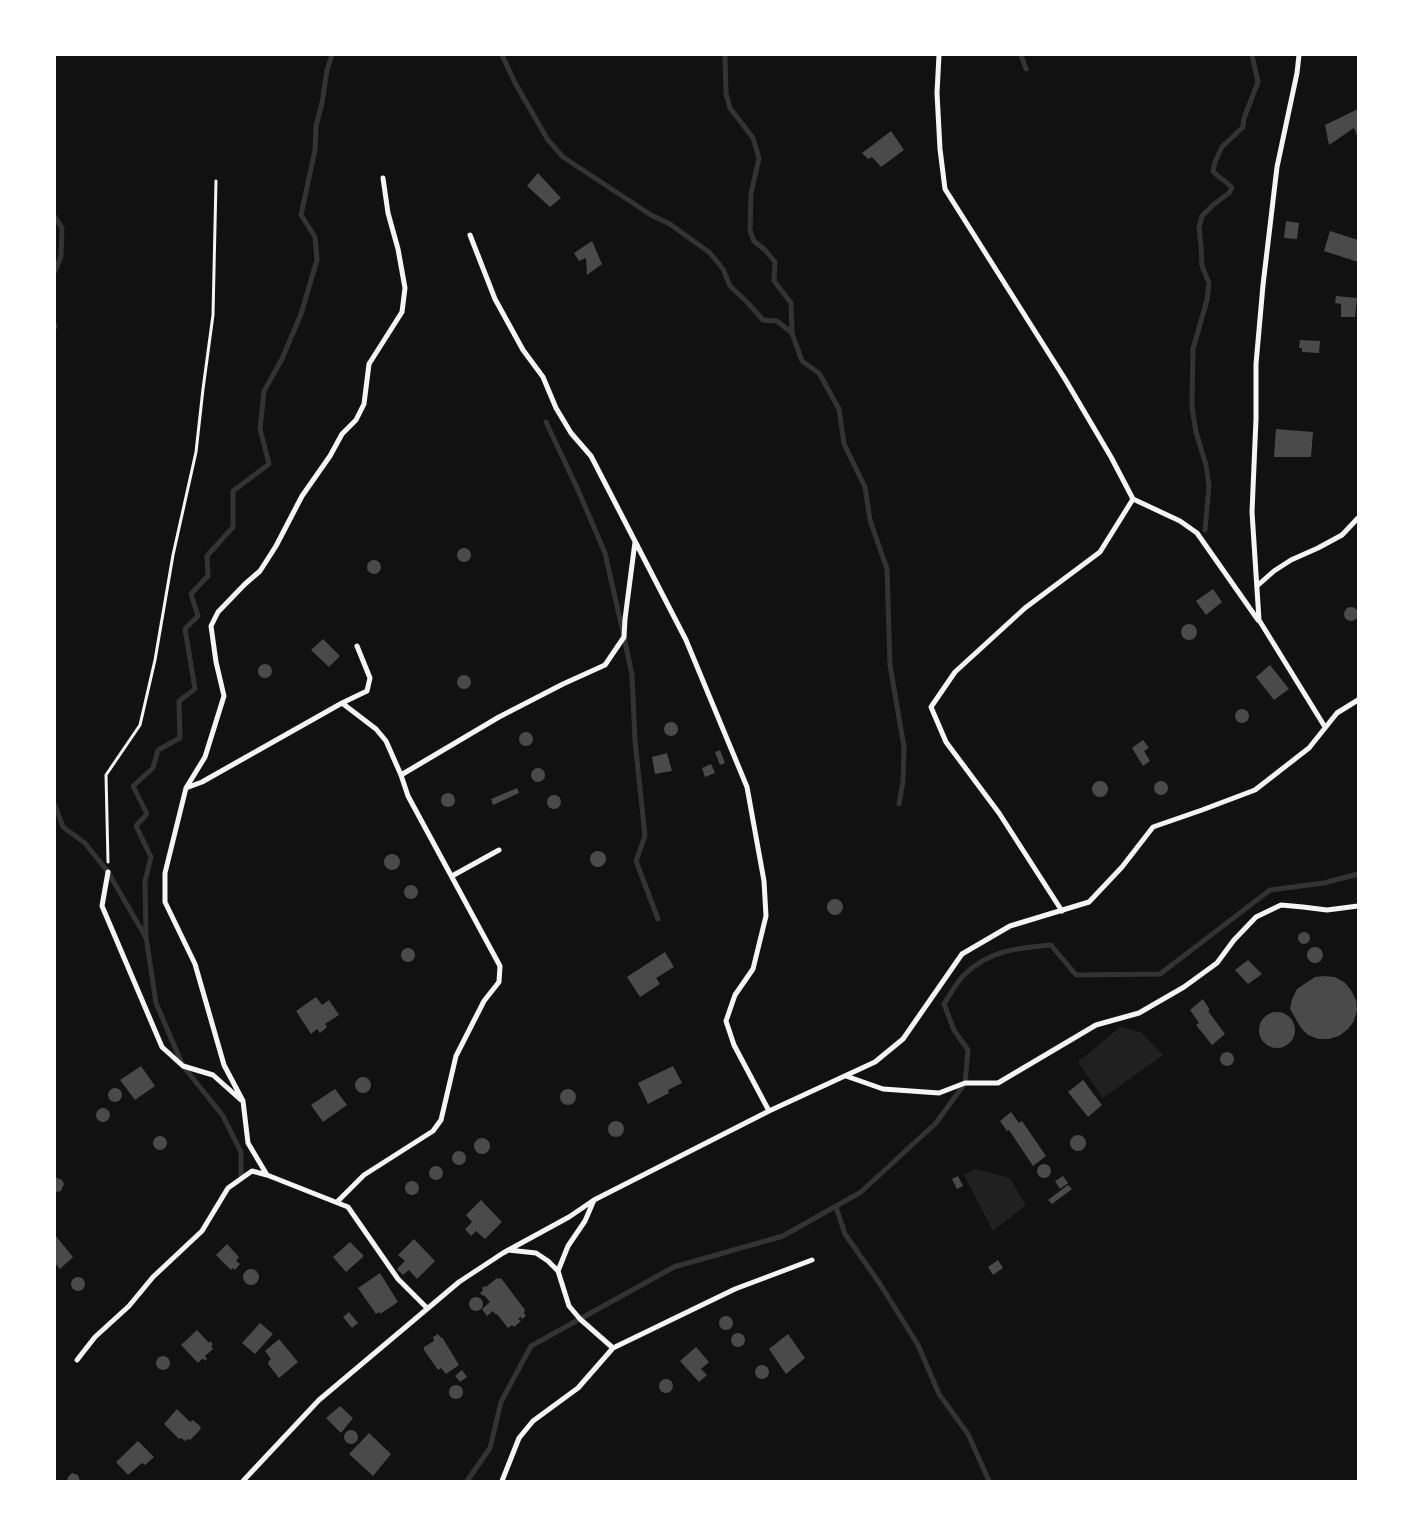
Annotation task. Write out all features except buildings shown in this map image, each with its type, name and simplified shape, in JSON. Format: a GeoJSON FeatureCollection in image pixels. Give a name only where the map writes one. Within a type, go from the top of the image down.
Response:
{"type":"FeatureCollection","features":[{"type":"Feature","properties":{"kind":"street"},"geometry":{"type":"LineString","coordinates":[[939,55],[938,102],[944,188],[1065,379],[1111,457],[1133,499],[1180,521],[1197,533],[1258,620],[1325,727]]}},
{"type":"Feature","properties":{"kind":"street"},"geometry":{"type":"LineString","coordinates":[[1258,620],[1252,512],[1256,364],[1277,167],[1297,73],[1299,55]]}},
{"type":"Feature","properties":{"kind":"street"},"geometry":{"type":"LineString","coordinates":[[267,1175],[248,1143],[243,1102],[224,1065],[194,964],[165,902],[165,874],[186,788],[205,757],[224,696],[216,662],[211,626],[218,612],[260,570],[276,546],[302,496],[330,456],[342,434],[356,420],[364,404],[369,364],[402,312],[405,288],[398,249],[388,213],[383,178]]}},
{"type":"Feature","properties":{"kind":"street"},"geometry":{"type":"LineString","coordinates":[[470,235],[495,299],[523,350],[543,377],[556,408],[571,433],[591,456],[686,640],[747,788],[764,881],[766,916],[753,969],[735,995],[726,1021],[734,1045],[769,1111]]}},
{"type":"Feature","properties":{"kind":"street"},"geometry":{"type":"LineString","coordinates":[[1062,911],[999,814],[946,742],[931,707],[955,672],[1025,608],[1100,552],[1133,499]]}},
{"type":"Feature","properties":{"kind":"street"},"geometry":{"type":"LineString","coordinates":[[1257,586],[1274,570],[1342,535],[1358,518]]}},
{"type":"Feature","properties":{"kind":"street"},"geometry":{"type":"LineString","coordinates":[[401,775],[499,717],[605,665],[624,637],[635,542]]}},
{"type":"Feature","properties":{"kind":"street"},"geometry":{"type":"LineString","coordinates":[[186,788],[202,782],[342,703],[367,691],[370,678],[357,646]]}},
{"type":"Feature","properties":{"kind":"street"},"geometry":{"type":"LineString","coordinates":[[243,1481],[319,1400],[459,1282],[507,1250],[594,1200],[769,1111],[874,1062],[903,1039],[962,954],[1010,926],[1089,902],[1122,867],[1153,827],[1255,790],[1309,748],[1336,713],[1358,700]]}},
{"type":"Feature","properties":{"kind":"street"},"geometry":{"type":"LineString","coordinates":[[337,1202],[364,1175],[433,1131],[441,1120],[456,1056],[484,1001],[499,982],[500,966],[408,796],[386,741],[376,728],[342,703]]}},
{"type":"Feature","properties":{"kind":"street"},"geometry":{"type":"LineString","coordinates":[[452,876],[498,850]]}},
{"type":"Feature","properties":{"kind":"street"},"geometry":{"type":"LineString","coordinates":[[108,872],[102,906],[162,1046],[183,1066],[213,1075],[243,1102]]}},
{"type":"Feature","properties":{"kind":"street"},"geometry":{"type":"LineString","coordinates":[[846,1076],[883,1089],[939,1093],[965,1083],[998,1082],[1096,1025],[1140,1013],[1184,987],[1218,963],[1234,940],[1256,916],[1281,905],[1327,910],[1358,906]]}},
{"type":"Feature","properties":{"kind":"street"},"geometry":{"type":"LineString","coordinates":[[78,1360],[95,1337],[129,1306],[153,1276],[202,1231],[228,1188],[252,1171],[267,1175],[348,1207],[398,1279],[427,1308]]}},
{"type":"Feature","properties":{"kind":"street"},"geometry":{"type":"LineString","coordinates":[[558,1270],[568,1246],[584,1221],[594,1200]]}},
{"type":"Feature","properties":{"kind":"street"},"geometry":{"type":"LineString","coordinates":[[507,1250],[536,1253],[558,1270],[569,1306],[580,1319],[612,1348]]}},
{"type":"Feature","properties":{"kind":"street"},"geometry":{"type":"LineString","coordinates":[[502,1481],[519,1438],[532,1421],[578,1388],[612,1348],[736,1289],[812,1260]]}},
{"type":"Feature","properties":{"kind":"path"},"geometry":{"type":"LineString","coordinates":[[108,872],[106,775],[140,725],[156,660],[173,555],[196,452],[213,315],[216,181]]}},
{"type":"Feature","properties":{"kind":"shaded area"},"geometry":{"type":"Polygon","coordinates":[[[1120,1027],[1141,1032],[1163,1055],[1103,1098],[1078,1062],[1120,1027]]]}},
{"type":"Feature","properties":{"kind":"shaded area"},"geometry":{"type":"Polygon","coordinates":[[[976,1169],[1010,1178],[1026,1205],[993,1231],[964,1175],[976,1169]]]}},
{"type":"Feature","properties":{"kind":"waterway"},"geometry":{"type":"LineString","coordinates":[[241,1175],[241,1152],[223,1116],[183,1066],[156,1003],[146,937],[145,881],[151,857],[136,826],[147,814],[133,786],[153,768],[158,750],[180,738],[179,701],[195,689],[185,629],[198,616],[191,594],[208,576],[207,556],[233,527],[233,491],[269,464],[260,429],[264,391],[282,359],[301,314],[317,260],[315,237],[301,215],[315,150],[316,126],[327,70],[332,55]]}},
{"type":"Feature","properties":{"kind":"waterway"},"geometry":{"type":"LineString","coordinates":[[502,55],[515,83],[548,140],[563,157],[651,215],[670,224],[710,253],[723,269],[730,286],[763,320],[777,321],[792,333],[802,361],[819,373],[839,409],[844,444],[865,487],[870,520],[887,569],[890,665],[904,747],[903,781],[899,804]]}},
{"type":"Feature","properties":{"kind":"waterway"},"geometry":{"type":"LineString","coordinates":[[725,55],[726,94],[730,108],[753,138],[759,158],[751,194],[750,231],[754,241],[775,262],[774,281],[791,303],[792,333]]}},
{"type":"Feature","properties":{"kind":"waterway"},"geometry":{"type":"LineString","coordinates":[[1021,55],[1026,69]]}},
{"type":"Feature","properties":{"kind":"waterway"},"geometry":{"type":"LineString","coordinates":[[1205,530],[1209,486],[1192,407],[1193,349],[1207,300],[1209,283],[1202,266],[1199,227],[1202,216],[1229,193],[1232,188],[1213,171],[1222,147],[1243,127],[1244,118],[1258,82],[1252,55]]}},
{"type":"Feature","properties":{"kind":"waterway"},"geometry":{"type":"LineString","coordinates":[[55,217],[62,228],[61,256],[55,271]]}},
{"type":"Feature","properties":{"kind":"waterway"},"geometry":{"type":"LineString","coordinates":[[546,422],[605,553],[624,637],[632,675],[635,741],[645,836],[636,861],[658,919]]}},
{"type":"Feature","properties":{"kind":"waterway"},"geometry":{"type":"LineString","coordinates":[[55,805],[63,827],[85,843],[108,872],[145,936]]}},
{"type":"Feature","properties":{"kind":"waterway"},"geometry":{"type":"LineString","coordinates":[[467,1481],[490,1448],[501,1402],[531,1346],[674,1267],[783,1236],[861,1192],[936,1123],[965,1083],[968,1050],[954,1030],[944,1004],[964,975],[984,960],[1016,949],[1051,945],[1076,975],[1160,974],[1270,890],[1324,883],[1358,874]]}},
{"type":"Feature","properties":{"kind":"waterway"},"geometry":{"type":"LineString","coordinates":[[836,1207],[845,1234],[880,1284],[918,1345],[939,1394],[968,1434],[989,1481]]}}]}
